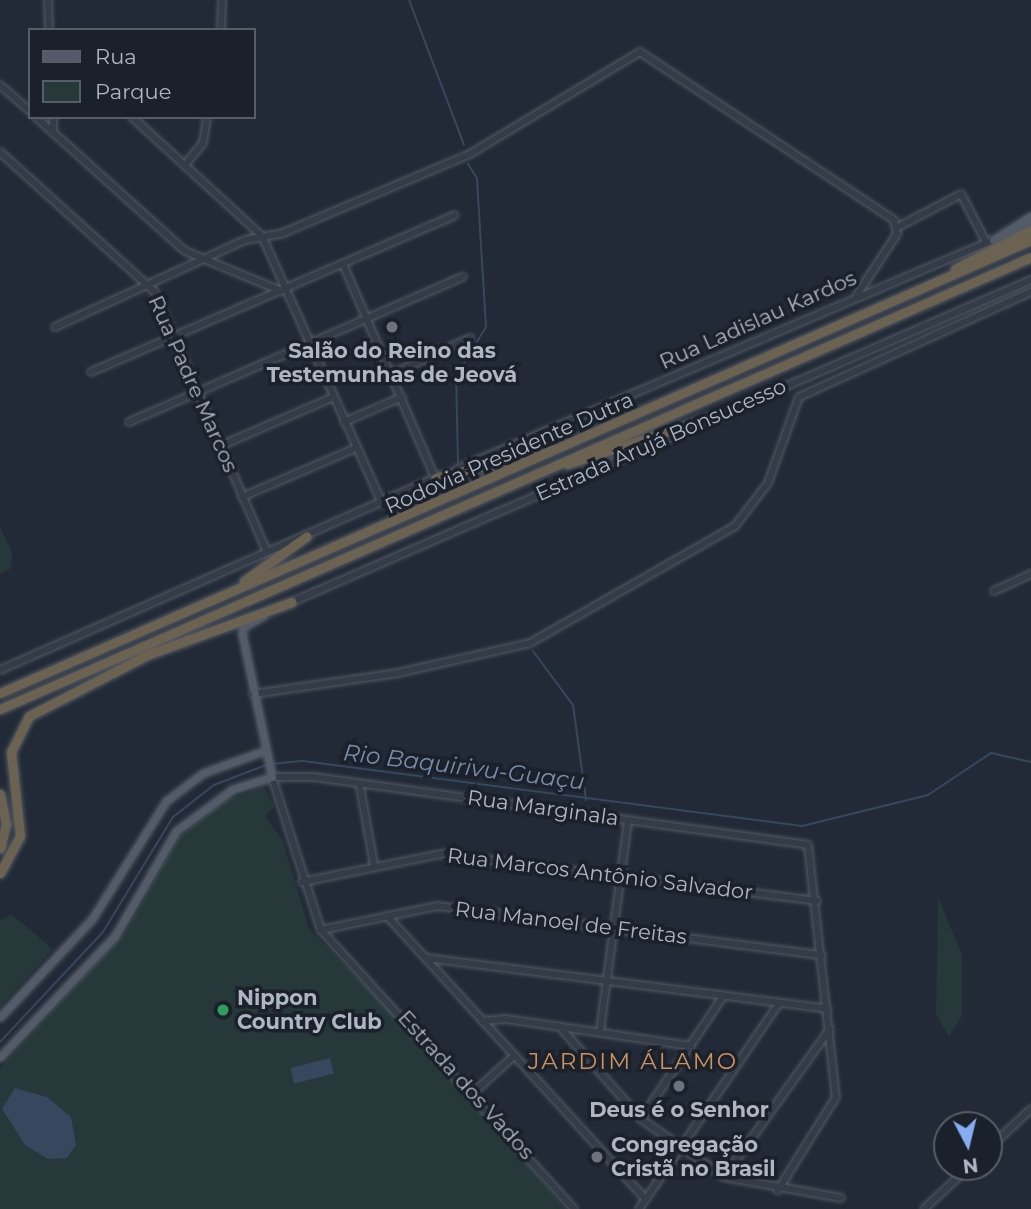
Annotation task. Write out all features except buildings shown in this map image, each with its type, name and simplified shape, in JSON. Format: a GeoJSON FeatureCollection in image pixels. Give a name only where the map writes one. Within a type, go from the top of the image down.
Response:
{"type":"FeatureCollection","features":[{"type":"Feature","properties":{"kind":"highway"},"geometry":{"type":"LineString","coordinates":[[932,284],[974,257],[1031,230]]}},
{"type":"Feature","properties":{"kind":"highway","name":"Rodovia Presidente Dutra"},"geometry":{"type":"LineString","coordinates":[[0,693],[581,442],[1031,240]]}},
{"type":"Feature","properties":{"kind":"highway"},"geometry":{"type":"LineString","coordinates":[[974,257],[989,241]]}},
{"type":"Feature","properties":{"kind":"highway","name":"Rodovia Presidente Dutra"},"geometry":{"type":"LineString","coordinates":[[0,709],[1031,257]]}},
{"type":"Feature","properties":{"kind":"highway"},"geometry":{"type":"LineString","coordinates":[[545,469],[728,412]]}},
{"type":"Feature","properties":{"kind":"highway"},"geometry":{"type":"LineString","coordinates":[[435,478],[581,442]]}},
{"type":"Feature","properties":{"kind":"highway"},"geometry":{"type":"LineString","coordinates":[[207,603],[270,568],[307,536]]}},
{"type":"Feature","properties":{"kind":"highway"},"geometry":{"type":"LineString","coordinates":[[0,873],[20,836],[11,752],[21,727],[45,704],[147,655],[292,602]]}},
{"type":"Feature","properties":{"kind":"highway"},"geometry":{"type":"LineString","coordinates":[[0,794],[6,824],[0,848]]}},
{"type":"Feature","properties":{"kind":"main road","name":"Rua Ladislau Kardos"},"geometry":{"type":"LineString","coordinates":[[989,241],[1031,216]]}},
{"type":"Feature","properties":{"kind":"main road"},"geometry":{"type":"LineString","coordinates":[[989,241],[1031,223]]}},
{"type":"Feature","properties":{"kind":"main road"},"geometry":{"type":"LineString","coordinates":[[0,1057],[115,936],[176,831],[233,789],[271,773],[241,630],[292,602]]}},
{"type":"Feature","properties":{"kind":"main road"},"geometry":{"type":"LineString","coordinates":[[0,1017],[92,919],[166,801],[203,773],[266,753]]}},
{"type":"Feature","properties":{"kind":"street"},"geometry":{"type":"LineString","coordinates":[[48,0],[49,28]]}},
{"type":"Feature","properties":{"kind":"street"},"geometry":{"type":"LineString","coordinates":[[220,28],[222,0]]}},
{"type":"Feature","properties":{"kind":"street"},"geometry":{"type":"LineString","coordinates":[[55,327],[198,260],[262,236],[283,233],[462,157],[644,53],[898,227]]}},
{"type":"Feature","properties":{"kind":"street"},"geometry":{"type":"LineString","coordinates":[[0,85],[28,109]]}},
{"type":"Feature","properties":{"kind":"street"},"geometry":{"type":"LineString","coordinates":[[38,119],[198,260],[284,290]]}},
{"type":"Feature","properties":{"kind":"street"},"geometry":{"type":"LineString","coordinates":[[52,119],[53,132]]}},
{"type":"Feature","properties":{"kind":"street"},"geometry":{"type":"LineString","coordinates":[[134,119],[262,236],[382,503]]}},
{"type":"Feature","properties":{"kind":"street"},"geometry":{"type":"LineString","coordinates":[[185,166],[203,143],[207,119]]}},
{"type":"Feature","properties":{"kind":"street","name":"Rua Padre Marcos"},"geometry":{"type":"LineString","coordinates":[[0,151],[142,284],[154,291],[267,552]]}},
{"type":"Feature","properties":{"kind":"street"},"geometry":{"type":"LineString","coordinates":[[857,295],[898,227],[961,194],[989,241]]}},
{"type":"Feature","properties":{"kind":"street"},"geometry":{"type":"LineString","coordinates":[[91,372],[455,215]]}},
{"type":"Feature","properties":{"kind":"street","name":"Rua Ladislau Kardos"},"geometry":{"type":"LineString","coordinates":[[0,670],[877,286],[989,241]]}},
{"type":"Feature","properties":{"kind":"street"},"geometry":{"type":"LineString","coordinates":[[343,264],[435,478]]}},
{"type":"Feature","properties":{"kind":"street"},"geometry":{"type":"LineString","coordinates":[[873,267],[877,286]]}},
{"type":"Feature","properties":{"kind":"street"},"geometry":{"type":"LineString","coordinates":[[128,422],[463,277]]}},
{"type":"Feature","properties":{"kind":"street","name":"Estrada Arujá Bonsucesso"},"geometry":{"type":"LineString","coordinates":[[292,602],[1031,281]]}},
{"type":"Feature","properties":{"kind":"street"},"geometry":{"type":"LineString","coordinates":[[253,694],[398,673],[530,643],[736,526],[762,495],[796,402],[806,392],[1031,292]]}},
{"type":"Feature","properties":{"kind":"street"},"geometry":{"type":"LineString","coordinates":[[392,374],[470,338]]}},
{"type":"Feature","properties":{"kind":"street"},"geometry":{"type":"LineString","coordinates":[[220,446],[333,397]]}},
{"type":"Feature","properties":{"kind":"street"},"geometry":{"type":"LineString","coordinates":[[344,422],[402,397]]}},
{"type":"Feature","properties":{"kind":"street"},"geometry":{"type":"LineString","coordinates":[[243,497],[356,448]]}},
{"type":"Feature","properties":{"kind":"street"},"geometry":{"type":"LineString","coordinates":[[994,591],[1031,574]]}},
{"type":"Feature","properties":{"kind":"street","name":"Rua Marginala"},"geometry":{"type":"LineString","coordinates":[[271,773],[313,776],[360,787],[806,844],[811,849],[817,901]]}},
{"type":"Feature","properties":{"kind":"street","name":"Estrada dos Vados"},"geometry":{"type":"LineString","coordinates":[[271,773],[302,882],[321,930],[473,1093],[574,1209]]}},
{"type":"Feature","properties":{"kind":"street"},"geometry":{"type":"LineString","coordinates":[[360,787],[374,865]]}},
{"type":"Feature","properties":{"kind":"street"},"geometry":{"type":"LineString","coordinates":[[600,1031],[628,820]]}},
{"type":"Feature","properties":{"kind":"street","name":"Rua Marcos Antônio Salvador"},"geometry":{"type":"LineString","coordinates":[[302,882],[374,865],[441,854],[817,901]]}},
{"type":"Feature","properties":{"kind":"street"},"geometry":{"type":"LineString","coordinates":[[778,1190],[834,1105],[830,1029],[817,901]]}},
{"type":"Feature","properties":{"kind":"street","name":"Rua Manoel de Freitas"},"geometry":{"type":"LineString","coordinates":[[321,930],[437,906],[822,955]]}},
{"type":"Feature","properties":{"kind":"street"},"geometry":{"type":"LineString","coordinates":[[387,916],[645,1199]]}},
{"type":"Feature","properties":{"kind":"street"},"geometry":{"type":"LineString","coordinates":[[426,958],[828,1009]]}},
{"type":"Feature","properties":{"kind":"street"},"geometry":{"type":"LineString","coordinates":[[641,1119],[724,995]]}},
{"type":"Feature","properties":{"kind":"street"},"geometry":{"type":"LineString","coordinates":[[639,1209],[779,1003]]}},
{"type":"Feature","properties":{"kind":"street"},"geometry":{"type":"LineString","coordinates":[[482,1021],[559,1026],[691,1046]]}},
{"type":"Feature","properties":{"kind":"street"},"geometry":{"type":"LineString","coordinates":[[559,1026],[641,1119],[724,1177],[778,1190],[824,1198],[841,1198]]}},
{"type":"Feature","properties":{"kind":"street"},"geometry":{"type":"LineString","coordinates":[[724,1177],[830,1029]]}},
{"type":"Feature","properties":{"kind":"street"},"geometry":{"type":"LineString","coordinates":[[473,1093],[514,1056]]}},
{"type":"Feature","properties":{"kind":"street"},"geometry":{"type":"LineString","coordinates":[[1003,1135],[1031,1109]]}},
{"type":"Feature","properties":{"kind":"street"},"geometry":{"type":"LineString","coordinates":[[924,1209],[954,1181]]}},
{"type":"Feature","properties":{"kind":"green space"},"geometry":{"type":"Polygon","coordinates":[[[0,526],[13,554],[10,569],[0,574],[0,526]]]}},
{"type":"Feature","properties":{"kind":"green space","name":"Nippon Country Club"},"geometry":{"type":"Polygon","coordinates":[[[264,787],[274,807],[265,816],[283,841],[309,929],[411,1032],[566,1209],[0,1209],[0,1068],[127,930],[179,837],[226,800],[264,787]]]}},
{"type":"Feature","properties":{"kind":"green space"},"geometry":{"type":"Polygon","coordinates":[[[938,897],[962,955],[962,1016],[949,1037],[936,1014],[938,897]]]}},
{"type":"Feature","properties":{"kind":"green space"},"geometry":{"type":"Polygon","coordinates":[[[11,914],[53,949],[0,1007],[0,921],[11,914]]]}},
{"type":"Feature","properties":{"kind":"water"},"geometry":{"type":"Polygon","coordinates":[[[330,1058],[334,1074],[294,1083],[290,1068],[330,1058]]]}},
{"type":"Feature","properties":{"kind":"water"},"geometry":{"type":"Polygon","coordinates":[[[15,1088],[47,1097],[71,1117],[76,1145],[67,1158],[48,1159],[25,1145],[2,1109],[15,1088]]]}},
{"type":"Feature","properties":{"kind":"waterway"},"geometry":{"type":"LineString","coordinates":[[409,0],[464,145]]}},
{"type":"Feature","properties":{"kind":"waterway"},"geometry":{"type":"LineString","coordinates":[[458,462],[456,376],[486,327],[477,178],[468,164]]}},
{"type":"Feature","properties":{"kind":"waterway"},"geometry":{"type":"LineString","coordinates":[[533,651],[573,705],[586,800]]}},
{"type":"Feature","properties":{"kind":"waterway","name":"Rio Baquirivu-Guaçu"},"geometry":{"type":"LineString","coordinates":[[272,764],[303,761],[802,826],[928,795],[991,753],[1031,762]]}},
{"type":"Feature","properties":{"kind":"waterway","name":"Rio Baquirivu-Guaçu"},"geometry":{"type":"LineString","coordinates":[[0,1042],[103,932],[173,817],[214,785],[266,765]]}},
{"type":"Feature","properties":{"kind":"place","name":"Salão do Reino das Testemunhas de Jeová"},"geometry":{"type":"Point","coordinates":[392,327]}},
{"type":"Feature","properties":{"kind":"place","name":"Nippon Country Club"},"geometry":{"type":"Point","coordinates":[223,1010]}},
{"type":"Feature","properties":{"kind":"place","name":"Deus é o Senhor"},"geometry":{"type":"Point","coordinates":[679,1086]}},
{"type":"Feature","properties":{"kind":"place","name":"Congregação Cristã no Brasil"},"geometry":{"type":"Point","coordinates":[597,1157]}},
{"type":"Feature","properties":{"kind":"district","name":"JARDIM ÁLAMO"},"geometry":{"type":"Point","coordinates":[633,1061]}}]}
